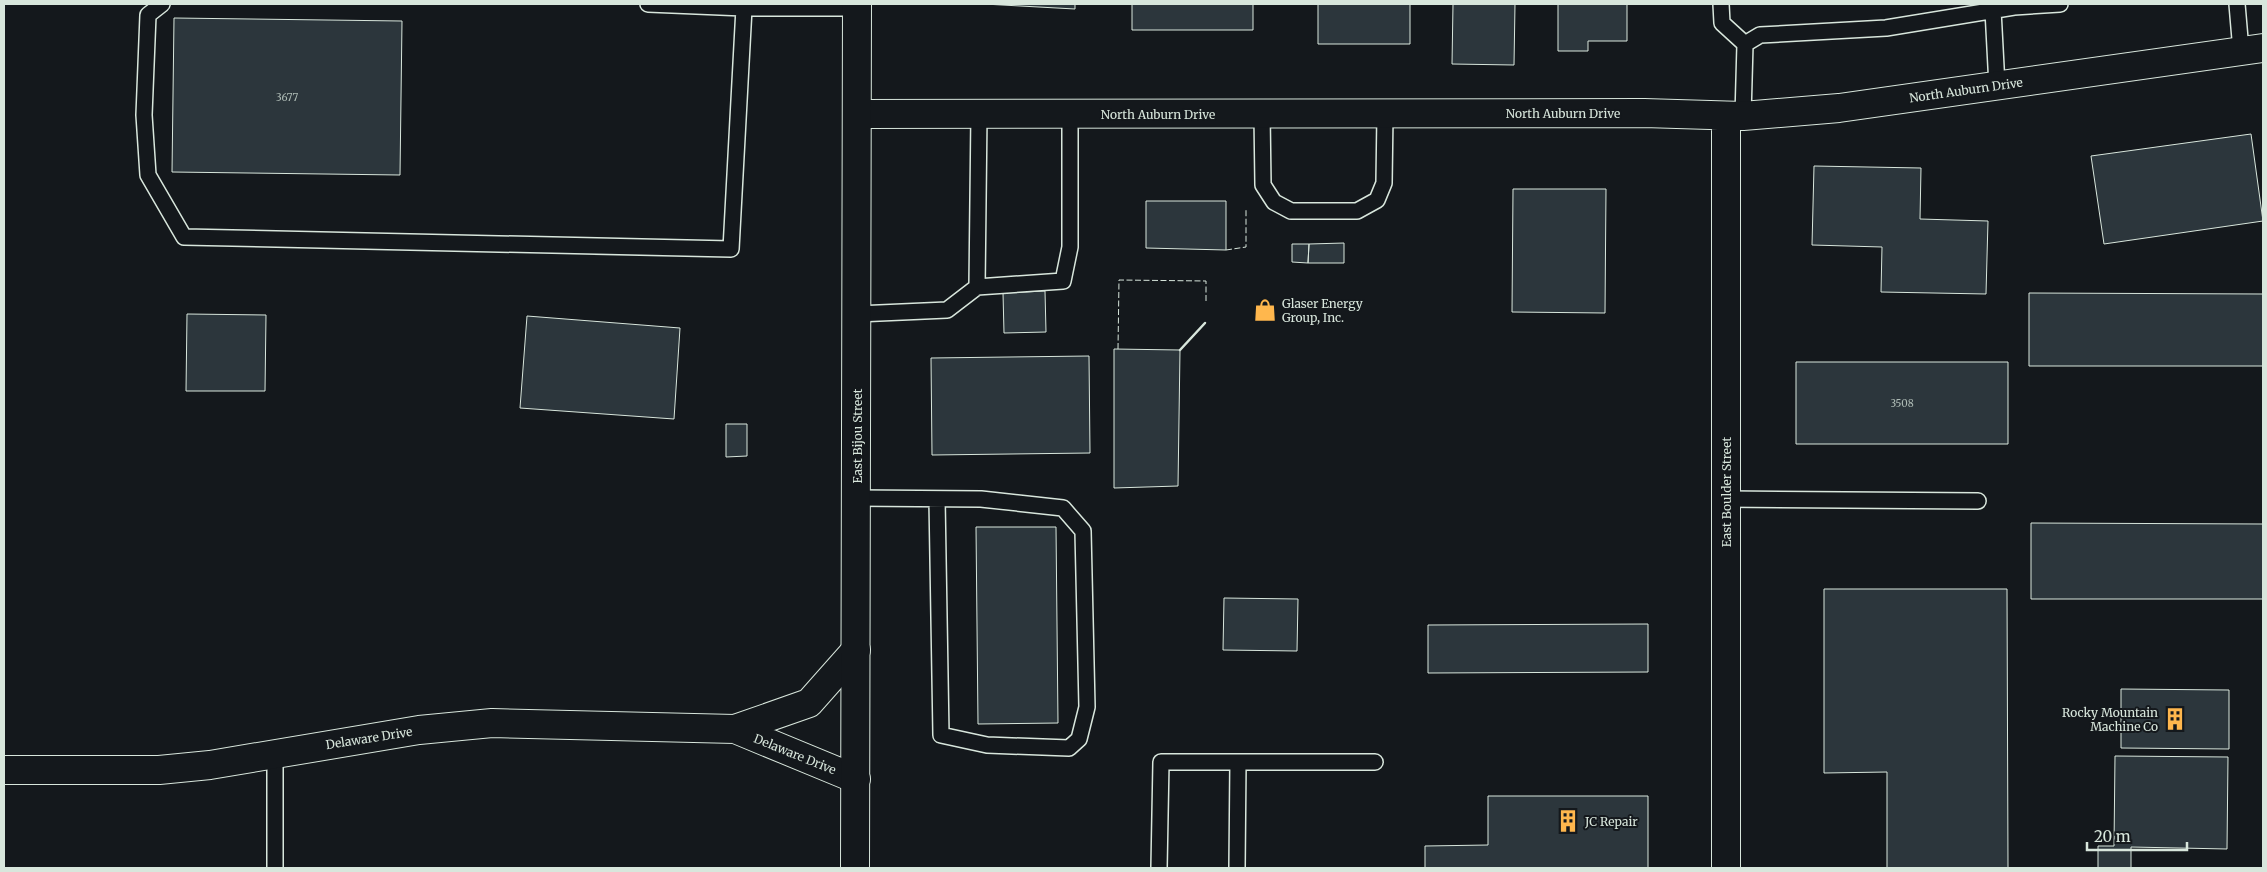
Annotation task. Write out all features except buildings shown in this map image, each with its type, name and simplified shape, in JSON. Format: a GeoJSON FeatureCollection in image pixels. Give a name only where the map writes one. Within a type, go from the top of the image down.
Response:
{"type":"FeatureCollection","features":[{"type":"Feature","properties":{"kind":"street","name":"East Bijou Street"},"geometry":{"type":"LineString","coordinates":[[856,868],[857,6]]}},
{"type":"Feature","properties":{"kind":"street","name":"North Auburn Drive"},"geometry":{"type":"LineString","coordinates":[[858,114],[1644,113],[1735,116],[1839,108],[2252,50]]}},
{"type":"Feature","properties":{"kind":"street","name":"East Boulder Street"},"geometry":{"type":"LineString","coordinates":[[1726,868],[1726,499],[1735,116]]}},
{"type":"Feature","properties":{"kind":"street","name":"Delaware Drive"},"geometry":{"type":"LineString","coordinates":[[4,770],[159,770],[210,765],[419,730],[492,723],[735,729],[809,703],[856,650]]}},
{"type":"Feature","properties":{"kind":"street","name":"Delaware Drive"},"geometry":{"type":"LineString","coordinates":[[735,729],[856,779]]}},
{"type":"Feature","properties":{"kind":"lane"},"geometry":{"type":"LineString","coordinates":[[162,4],[148,15],[144,115],[148,175],[184,237],[731,249],[744,8]]}},
{"type":"Feature","properties":{"kind":"lane"},"geometry":{"type":"LineString","coordinates":[[648,4],[744,8],[857,6]]}},
{"type":"Feature","properties":{"kind":"lane"},"geometry":{"type":"LineString","coordinates":[[1721,4],[1722,24],[1745,44]]}},
{"type":"Feature","properties":{"kind":"lane"},"geometry":{"type":"LineString","coordinates":[[1745,44],[1760,35],[1886,28],[1993,10],[2060,4]]}},
{"type":"Feature","properties":{"kind":"lane"},"geometry":{"type":"LineString","coordinates":[[2237,4],[2252,50]]}},
{"type":"Feature","properties":{"kind":"lane"},"geometry":{"type":"LineString","coordinates":[[1993,10],[1997,86]]}},
{"type":"Feature","properties":{"kind":"lane"},"geometry":{"type":"LineString","coordinates":[[1735,116],[1745,44]]}},
{"type":"Feature","properties":{"kind":"lane"},"geometry":{"type":"LineString","coordinates":[[977,287],[979,114]]}},
{"type":"Feature","properties":{"kind":"lane"},"geometry":{"type":"LineString","coordinates":[[857,314],[947,310],[977,287],[1063,281],[1070,247],[1070,114]]}},
{"type":"Feature","properties":{"kind":"lane"},"geometry":{"type":"LineString","coordinates":[[1262,114],[1263,185],[1274,202],[1291,211],[1357,211],[1377,200],[1384,183],[1385,114]]}},
{"type":"Feature","properties":{"kind":"lane"},"geometry":{"type":"LineString","coordinates":[[856,498],[980,499],[1062,508],[1083,531],[1088,707],[1079,738],[1069,748],[987,746],[941,735],[937,499]]}},
{"type":"Feature","properties":{"kind":"lane"},"geometry":{"type":"LineString","coordinates":[[1726,499],[1978,501]]}},
{"type":"Feature","properties":{"kind":"lane"},"geometry":{"type":"LineString","coordinates":[[275,754],[275,868]]}},
{"type":"Feature","properties":{"kind":"lane"},"geometry":{"type":"LineString","coordinates":[[1159,868],[1161,762],[1375,762]]}},
{"type":"Feature","properties":{"kind":"lane"},"geometry":{"type":"LineString","coordinates":[[1237,868],[1238,762]]}},
{"type":"Feature","properties":{"kind":"fence"},"geometry":{"type":"LineString","coordinates":[[1226,250],[1246,247],[1246,209]]}},
{"type":"Feature","properties":{"kind":"fence"},"geometry":{"type":"LineString","coordinates":[[1118,349],[1119,280],[1206,281],[1206,302]]}},
{"type":"Feature","properties":{"kind":"wall"},"geometry":{"type":"LineString","coordinates":[[1180,350],[1205,323]]}},
{"type":"Feature","properties":{"kind":"place","name":"Glaser Energy Group, Inc."},"geometry":{"type":"Point","coordinates":[1265,310]}},
{"type":"Feature","properties":{"kind":"place","name":"Rocky Mountain Machine Co"},"geometry":{"type":"Point","coordinates":[2175,719]}},
{"type":"Feature","properties":{"kind":"place","name":"JC Repair"},"geometry":{"type":"Point","coordinates":[1568,821]}}]}
